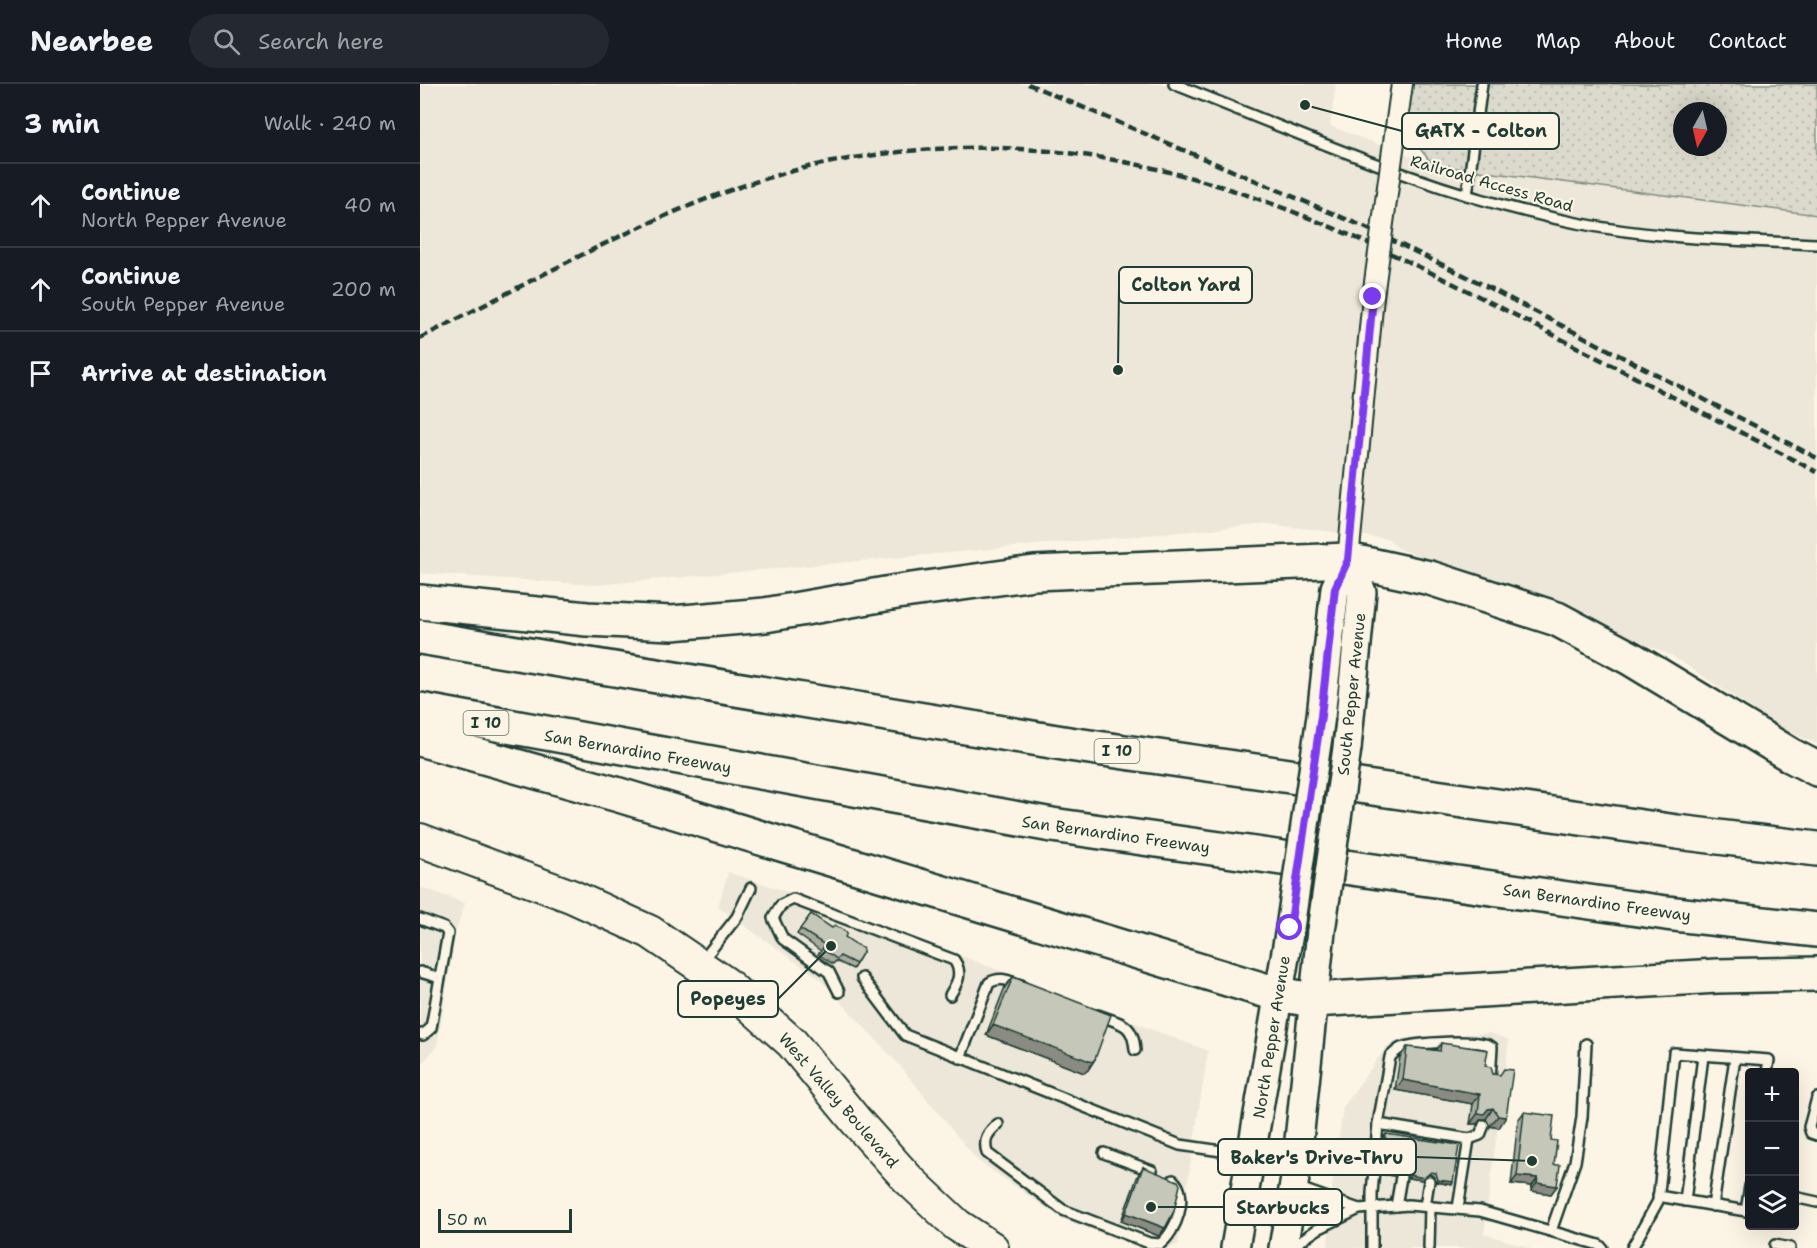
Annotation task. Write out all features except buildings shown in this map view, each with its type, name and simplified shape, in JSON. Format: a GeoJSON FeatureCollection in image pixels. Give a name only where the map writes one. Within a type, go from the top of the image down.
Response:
{"type":"FeatureCollection","features":[{"type":"Feature","properties":{"kind":"highway"},"geometry":{"type":"LineString","coordinates":[[420,602],[587,619],[672,623],[765,615],[897,592],[1034,573],[1348,560],[1430,578],[1557,619],[1630,658],[1817,769]]}},
{"type":"Feature","properties":{"kind":"highway","name":"I 10"},"geometry":{"type":"LineString","coordinates":[[420,637],[1069,744],[1677,832],[1817,849]]}},
{"type":"Feature","properties":{"kind":"highway","name":"San Bernardino Freeway"},"geometry":{"type":"LineString","coordinates":[[420,710],[1052,825],[1666,912],[1817,930]]}},
{"type":"Feature","properties":{"kind":"highway"},"geometry":{"type":"LineString","coordinates":[[420,739],[619,795],[1277,994],[1313,1000],[1717,976],[1817,974]]}},
{"type":"Feature","properties":{"kind":"main road","name":"South Pepper Avenue"},"geometry":{"type":"LineString","coordinates":[[1306,826],[1335,588],[1348,560]]}},
{"type":"Feature","properties":{"kind":"main road","name":"South Pepper Avenue"},"geometry":{"type":"LineString","coordinates":[[1335,830],[1350,722],[1362,592],[1348,560]]}},
{"type":"Feature","properties":{"kind":"main road","name":"North Pepper Avenue"},"geometry":{"type":"LineString","coordinates":[[1235,1248],[1306,826]]}},
{"type":"Feature","properties":{"kind":"main road","name":"North Pepper Avenue"},"geometry":{"type":"LineString","coordinates":[[1283,1248],[1295,1178],[1313,1000],[1335,830]]}},
{"type":"Feature","properties":{"kind":"main road","name":"West Valley Boulevard"},"geometry":{"type":"LineString","coordinates":[[420,840],[571,896],[650,932],[725,983],[792,1043],[856,1121],[907,1178],[957,1225],[992,1248]]}},
{"type":"Feature","properties":{"kind":"street","name":"South Pepper Avenue"},"geometry":{"type":"LineString","coordinates":[[1348,560],[1373,297],[1402,84]]}},
{"type":"Feature","properties":{"kind":"lane","name":"Railroad Access Road"},"geometry":{"type":"LineString","coordinates":[[1174,84],[1410,177],[1526,212],[1663,236],[1817,244]]}},
{"type":"Feature","properties":{"kind":"lane"},"geometry":{"type":"LineString","coordinates":[[1467,195],[1482,84]]}},
{"type":"Feature","properties":{"kind":"lane"},"geometry":{"type":"LineString","coordinates":[[698,965],[737,917],[751,888]]}},
{"type":"Feature","properties":{"kind":"lane"},"geometry":{"type":"LineString","coordinates":[[839,992],[829,972],[783,939],[773,918],[781,905],[793,899],[954,960],[960,968],[959,979],[950,995]]}},
{"type":"Feature","properties":{"kind":"lane"},"geometry":{"type":"LineString","coordinates":[[420,919],[444,928],[448,933],[431,1028],[421,1036]]}},
{"type":"Feature","properties":{"kind":"lane"},"geometry":{"type":"LineString","coordinates":[[420,972],[440,978]]}},
{"type":"Feature","properties":{"kind":"lane"},"geometry":{"type":"LineString","coordinates":[[862,978],[905,1035],[1180,1145],[1252,1156]]}},
{"type":"Feature","properties":{"kind":"lane"},"geometry":{"type":"LineString","coordinates":[[960,1058],[989,983],[996,979],[1004,979],[1036,991]]}},
{"type":"Feature","properties":{"kind":"lane"},"geometry":{"type":"LineString","coordinates":[[1089,1011],[1129,1027],[1134,1035],[1135,1050]]}},
{"type":"Feature","properties":{"kind":"lane"},"geometry":{"type":"LineString","coordinates":[[1372,1248],[1378,1124],[1390,1057],[1402,1047],[1463,1041],[1487,1044],[1492,1047],[1493,1057],[1490,1079]]}},
{"type":"Feature","properties":{"kind":"lane"},"geometry":{"type":"LineString","coordinates":[[1551,1231],[1575,1162],[1586,1044]]}},
{"type":"Feature","properties":{"kind":"lane"},"geometry":{"type":"LineString","coordinates":[[1632,1248],[1654,1212],[1658,1196],[1674,1053],[1769,1060],[1768,1068]]}},
{"type":"Feature","properties":{"kind":"lane"},"geometry":{"type":"LineString","coordinates":[[1685,1201],[1703,1056]]}},
{"type":"Feature","properties":{"kind":"lane"},"geometry":{"type":"LineString","coordinates":[[1713,1206],[1734,1058]]}},
{"type":"Feature","properties":{"kind":"lane"},"geometry":{"type":"LineString","coordinates":[[1817,1098],[1809,1127],[1811,1133],[1817,1135]]}},
{"type":"Feature","properties":{"kind":"lane"},"geometry":{"type":"LineString","coordinates":[[998,1124],[987,1133],[984,1143],[987,1153],[1063,1210],[1149,1243],[1160,1244],[1168,1238],[1173,1228],[1182,1196],[1180,1188],[1167,1177],[1104,1153]]}},
{"type":"Feature","properties":{"kind":"lane"},"geometry":{"type":"LineString","coordinates":[[1378,1124],[1469,1139],[1480,1135],[1484,1125]]}},
{"type":"Feature","properties":{"kind":"lane"},"geometry":{"type":"LineString","coordinates":[[1407,1140],[1408,1129]]}},
{"type":"Feature","properties":{"kind":"lane"},"geometry":{"type":"LineString","coordinates":[[1435,1145],[1437,1134]]}},
{"type":"Feature","properties":{"kind":"lane"},"geometry":{"type":"LineString","coordinates":[[1458,1208],[1469,1139]]}},
{"type":"Feature","properties":{"kind":"lane"},"geometry":{"type":"LineString","coordinates":[[1396,1206],[1401,1177]]}},
{"type":"Feature","properties":{"kind":"lane"},"geometry":{"type":"LineString","coordinates":[[1295,1178],[1305,1190],[1359,1209]]}},
{"type":"Feature","properties":{"kind":"lane"},"geometry":{"type":"LineString","coordinates":[[1429,1181],[1429,1248]]}},
{"type":"Feature","properties":{"kind":"lane"},"geometry":{"type":"LineString","coordinates":[[1658,1196],[1745,1211]]}},
{"type":"Feature","properties":{"kind":"lane"},"geometry":{"type":"LineString","coordinates":[[1799,1198],[1817,1202]]}},
{"type":"Feature","properties":{"kind":"lane"},"geometry":{"type":"LineString","coordinates":[[1290,1248],[1318,1229],[1359,1209],[1428,1206],[1480,1211],[1599,1245],[1602,1248]]}},
{"type":"Feature","properties":{"kind":"lane"},"geometry":{"type":"LineString","coordinates":[[1775,1245],[1790,1248]]}},
{"type":"Feature","properties":{"kind":"shaded area"},"geometry":{"type":"Polygon","coordinates":[[[420,84],[1336,84],[1330,126],[1433,165],[1817,215],[1817,744],[1780,727],[1674,657],[1555,602],[1399,549],[1389,539],[1269,524],[595,585],[420,573],[420,84]]]}},
{"type":"Feature","properties":{"kind":"shaded area"},"geometry":{"type":"Polygon","coordinates":[[[1400,84],[1817,84],[1817,215],[1433,165],[1397,120],[1400,84]]]}},
{"type":"Feature","properties":{"kind":"shaded area"},"geometry":{"type":"Polygon","coordinates":[[[728,872],[850,913],[1208,1051],[1178,1244],[1170,1248],[1140,1248],[1062,1219],[977,1160],[900,1066],[819,978],[718,907],[728,872]]]}},
{"type":"Feature","properties":{"kind":"shaded area"},"geometry":{"type":"Polygon","coordinates":[[[420,887],[465,903],[456,931],[437,1046],[420,1066],[420,887]]]}},
{"type":"Feature","properties":{"kind":"shaded area"},"geometry":{"type":"Polygon","coordinates":[[[1490,1033],[1509,1040],[1484,1234],[1531,1248],[1328,1248],[1332,1189],[1343,1107],[1387,1046],[1405,1038],[1490,1033]]]}},
{"type":"Feature","properties":{"kind":"railway"},"geometry":{"type":"LineString","coordinates":[[1028,84],[1360,225],[1476,281],[1817,458]]}},
{"type":"Feature","properties":{"kind":"railway"},"geometry":{"type":"LineString","coordinates":[[420,338],[616,238],[667,215],[770,177],[822,164],[922,150],[1017,149],[1108,159],[1196,179],[1282,208],[1368,243],[1454,284],[1817,472]]}},
{"type":"Feature","properties":{"kind":"place","name":"GATX - Colton"},"geometry":{"type":"Point","coordinates":[1305,105]}},
{"type":"Feature","properties":{"kind":"place","name":"Colton Yard"},"geometry":{"type":"Point","coordinates":[1118,370]}},
{"type":"Feature","properties":{"kind":"place","name":"Popeyes"},"geometry":{"type":"Point","coordinates":[831,946]}},
{"type":"Feature","properties":{"kind":"place","name":"Baker's Drive-Thru"},"geometry":{"type":"Point","coordinates":[1532,1161]}},
{"type":"Feature","properties":{"kind":"place","name":"Starbucks"},"geometry":{"type":"Point","coordinates":[1151,1207]}},
{"type":"Feature","properties":{"kind":"route"},"geometry":{"type":"LineString","coordinates":[[1290,928],[1321,716],[1335,588],[1348,560],[1373,297]]}}]}
